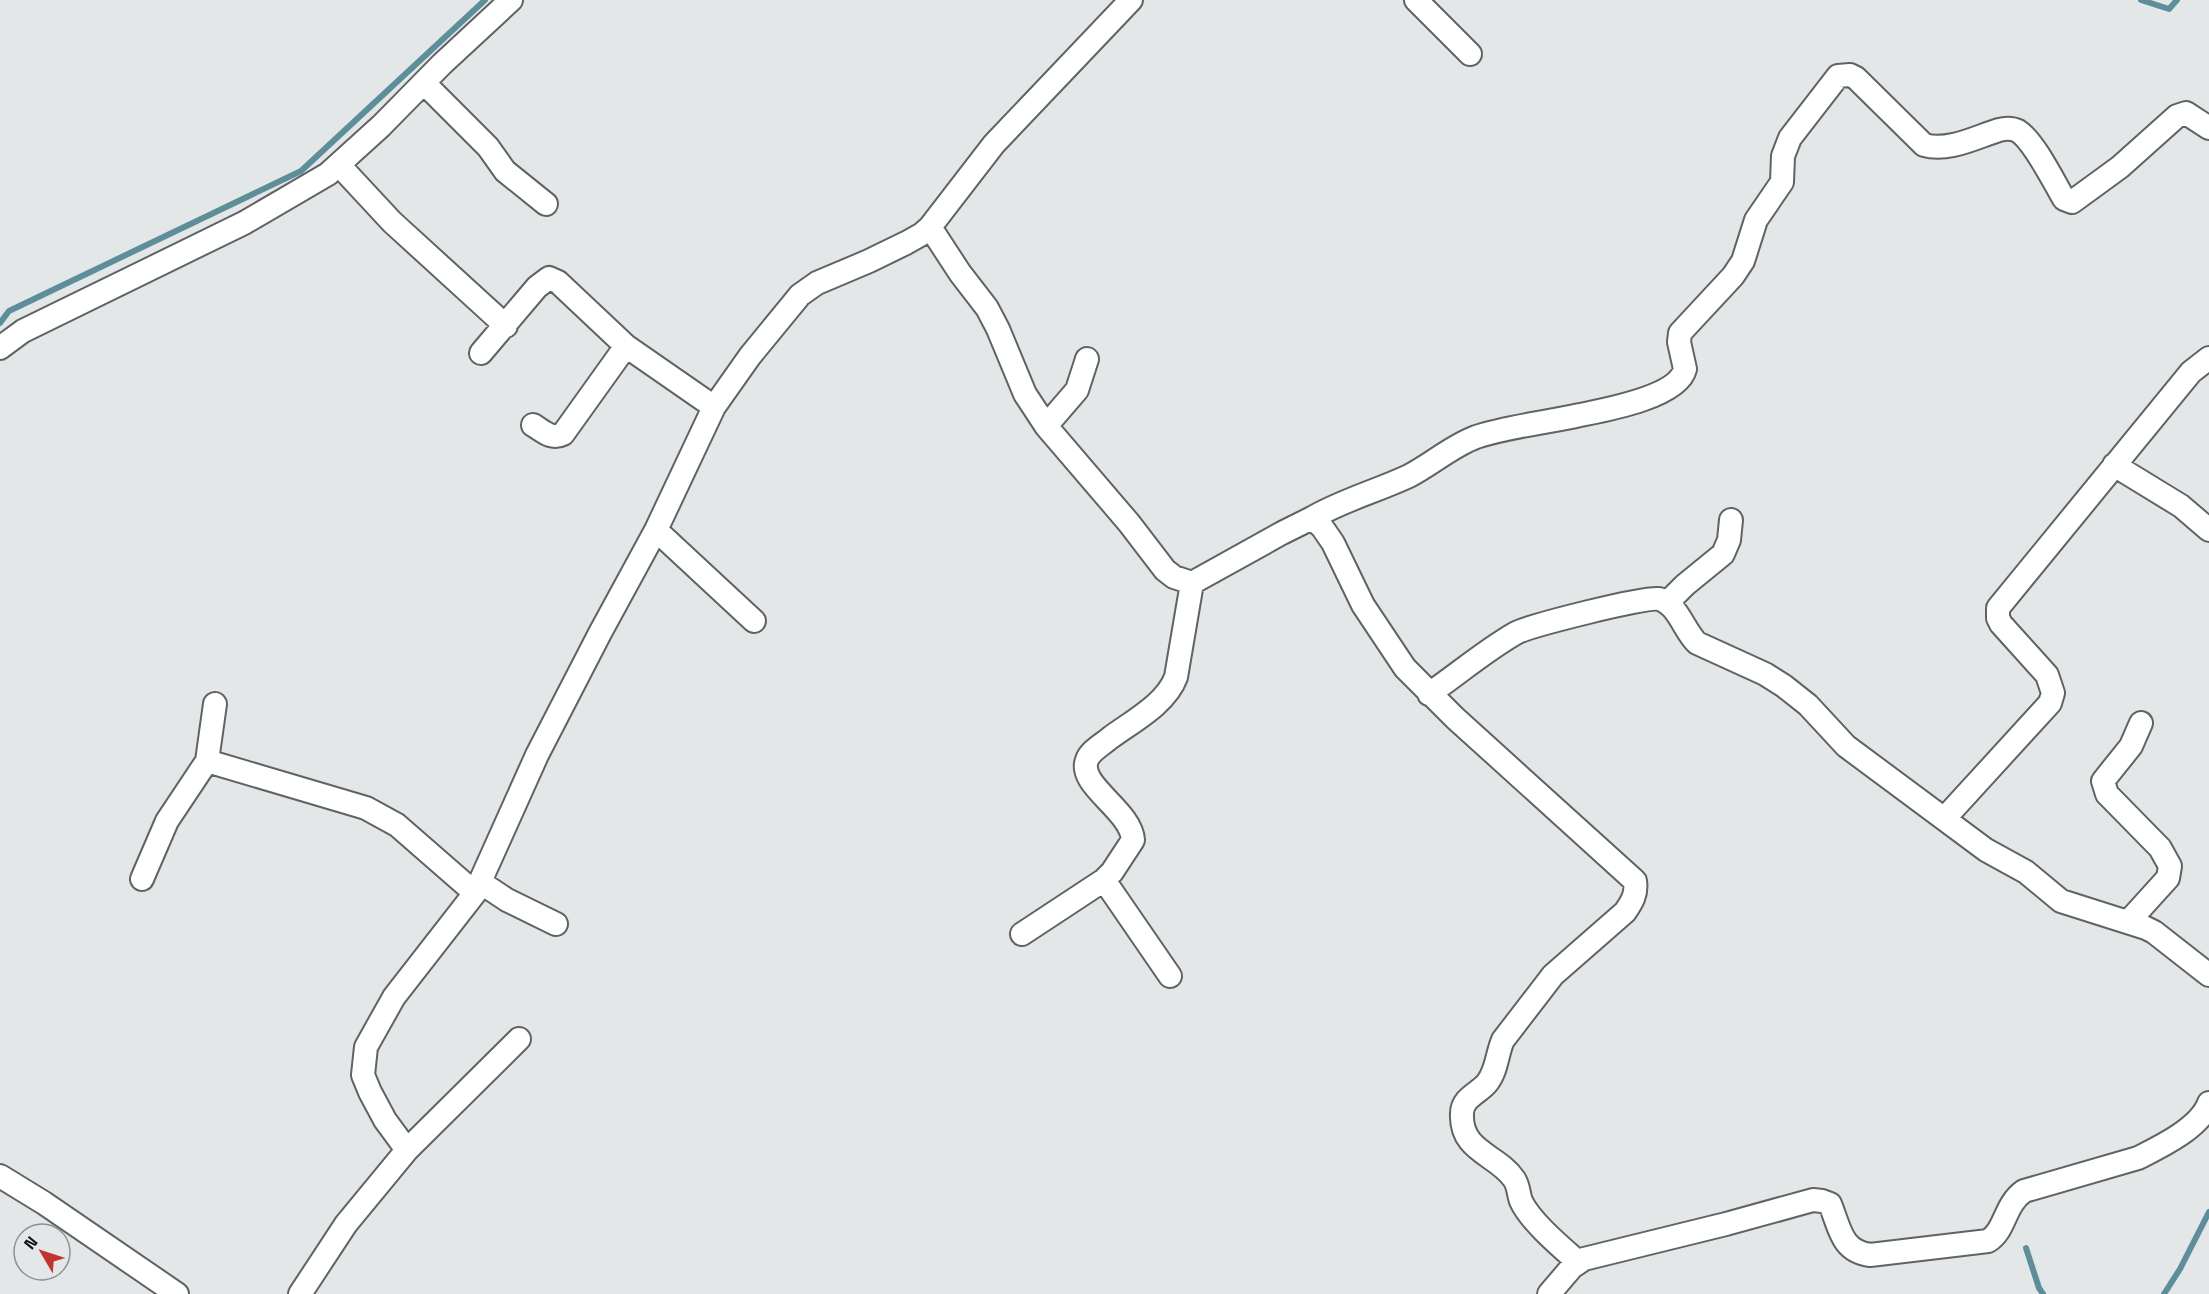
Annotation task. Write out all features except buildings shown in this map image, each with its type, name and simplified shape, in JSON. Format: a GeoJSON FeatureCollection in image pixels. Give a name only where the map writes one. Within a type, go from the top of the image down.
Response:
{"type":"FeatureCollection","features":[{"type":"Feature","properties":{"kind":"street"},"geometry":{"type":"LineString","coordinates":[[0,348],[23,331],[244,223],[310,185],[339,165],[511,0]]}},
{"type":"Feature","properties":{"kind":"street"},"geometry":{"type":"LineString","coordinates":[[407,1150],[385,1120],[363,1075],[366,1047],[394,997],[477,887],[561,707],[656,530],[714,408],[750,356],[800,295],[817,283],[906,243],[930,227],[994,144],[1131,0]]}},
{"type":"Feature","properties":{"kind":"street"},"geometry":{"type":"LineString","coordinates":[[1416,0],[1470,54]]}},
{"type":"Feature","properties":{"kind":"street"},"geometry":{"type":"LineString","coordinates":[[930,227],[960,273],[987,308],[1025,394],[1046,426],[1129,523],[1165,570],[1192,583],[1327,509],[1410,475],[1447,451],[1478,437],[1610,409],[1654,395],[1676,383],[1684,374],[1685,369],[1679,342],[1680,333],[1733,276],[1743,261],[1756,220],[1782,182],[1784,149],[1838,76],[1850,75],[1856,78],[1924,145],[1934,148],[1952,146],[2000,130],[2016,130],[2030,143],[2064,199],[2072,202],[2120,167],[2177,116],[2186,113],[2209,128]]}},
{"type":"Feature","properties":{"kind":"street"},"geometry":{"type":"LineString","coordinates":[[424,83],[488,147],[505,171],[546,204]]}},
{"type":"Feature","properties":{"kind":"street"},"geometry":{"type":"LineString","coordinates":[[339,165],[392,222],[506,326]]}},
{"type":"Feature","properties":{"kind":"street"},"geometry":{"type":"LineString","coordinates":[[481,353],[537,287],[549,278],[558,282],[626,346],[714,408]]}},
{"type":"Feature","properties":{"kind":"street"},"geometry":{"type":"LineString","coordinates":[[533,425],[551,436],[557,437],[563,434],[626,346]]}},
{"type":"Feature","properties":{"kind":"street"},"geometry":{"type":"LineString","coordinates":[[1944,819],[2050,703],[2053,693],[2047,675],[2001,624],[1998,618],[1998,608],[2191,372],[2209,358]]}},
{"type":"Feature","properties":{"kind":"street"},"geometry":{"type":"LineString","coordinates":[[1046,426],[1077,390],[1087,359]]}},
{"type":"Feature","properties":{"kind":"street"},"geometry":{"type":"LineString","coordinates":[[2114,465],[2181,506],[2209,530]]}},
{"type":"Feature","properties":{"kind":"street"},"geometry":{"type":"LineString","coordinates":[[1312,518],[1322,527],[1333,543],[1363,605],[1405,668],[1430,694],[1635,881],[1634,900],[1625,912],[1553,975],[1503,1040],[1490,1079],[1463,1104],[1461,1112],[1462,1125],[1467,1138],[1513,1177],[1519,1189],[1521,1201],[1542,1229],[1578,1262]]}},
{"type":"Feature","properties":{"kind":"street"},"geometry":{"type":"LineString","coordinates":[[1667,603],[1723,554],[1729,540],[1731,520]]}},
{"type":"Feature","properties":{"kind":"street"},"geometry":{"type":"LineString","coordinates":[[656,530],[754,621]]}},
{"type":"Feature","properties":{"kind":"street"},"geometry":{"type":"LineString","coordinates":[[1022,934],[1104,880],[1133,840],[1130,824],[1090,781],[1086,760],[1095,750],[1156,705],[1172,687],[1176,677],[1192,583]]}},
{"type":"Feature","properties":{"kind":"street"},"geometry":{"type":"LineString","coordinates":[[1430,694],[1518,632],[1638,600],[1658,599],[1674,609],[1691,637],[1698,643],[1765,674],[1784,686],[1808,705],[1846,746],[1986,850],[2026,872],[2061,901],[2129,921],[2154,932],[2209,975]]}},
{"type":"Feature","properties":{"kind":"street"},"geometry":{"type":"LineString","coordinates":[[142,879],[167,820],[207,761],[215,704]]}},
{"type":"Feature","properties":{"kind":"street"},"geometry":{"type":"LineString","coordinates":[[2129,921],[2168,878],[2170,866],[2160,848],[2118,808],[2107,794],[2103,780],[2131,746],[2141,723]]}},
{"type":"Feature","properties":{"kind":"street"},"geometry":{"type":"LineString","coordinates":[[207,761],[366,808],[397,825],[477,887],[556,924]]}},
{"type":"Feature","properties":{"kind":"street"},"geometry":{"type":"LineString","coordinates":[[1104,880],[1170,976]]}},
{"type":"Feature","properties":{"kind":"street"},"geometry":{"type":"LineString","coordinates":[[300,1294],[345,1224],[407,1150],[519,1039]]}},
{"type":"Feature","properties":{"kind":"street"},"geometry":{"type":"LineString","coordinates":[[1549,1294],[1578,1262],[1813,1200],[1830,1204],[1846,1244],[1860,1253],[1870,1255],[1988,1241],[1998,1233],[2010,1204],[2024,1191],[2138,1158],[2197,1123],[2209,1103]]}},
{"type":"Feature","properties":{"kind":"street"},"geometry":{"type":"LineString","coordinates":[[2,1180],[177,1294]]}},
{"type":"Feature","properties":{"kind":"waterway"},"geometry":{"type":"LineString","coordinates":[[0,323],[9,311],[301,171],[485,0]]}},
{"type":"Feature","properties":{"kind":"waterway"},"geometry":{"type":"LineString","coordinates":[[2141,0],[2169,9],[2177,0]]}},
{"type":"Feature","properties":{"kind":"waterway"},"geometry":{"type":"LineString","coordinates":[[2164,1294],[2180,1269],[2209,1212]]}},
{"type":"Feature","properties":{"kind":"waterway"},"geometry":{"type":"LineString","coordinates":[[2026,1248],[2043,1294]]}}]}
